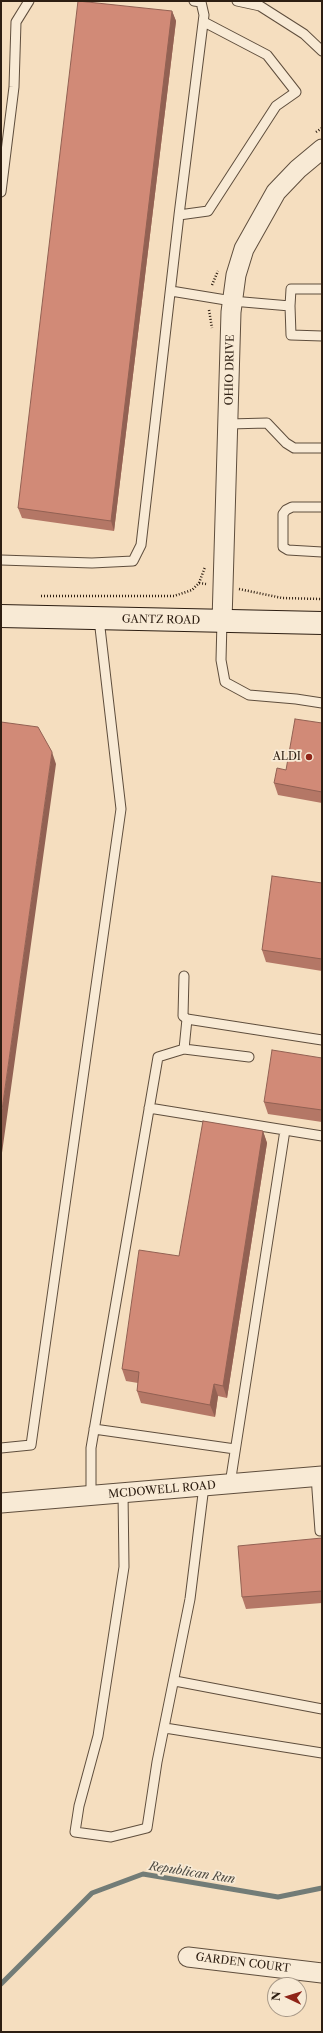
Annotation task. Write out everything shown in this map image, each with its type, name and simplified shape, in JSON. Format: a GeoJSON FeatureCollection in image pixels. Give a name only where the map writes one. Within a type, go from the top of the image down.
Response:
{"type":"FeatureCollection","features":[{"type":"Feature","properties":{"kind":"main road","name":"GANTZ ROAD"},"geometry":{"type":"LineString","coordinates":[[1,616],[322,623]]}},
{"type":"Feature","properties":{"kind":"street","name":"OHIO DRIVE"},"geometry":{"type":"LineString","coordinates":[[222,621],[232,301],[236,275],[244,249],[263,212],[276,192],[298,169],[322,149]]}},
{"type":"Feature","properties":{"kind":"street","name":"MCDOWELL ROAD"},"geometry":{"type":"LineString","coordinates":[[1,1503],[319,1476]]}},
{"type":"Feature","properties":{"kind":"street","name":"GARDEN COURT"},"geometry":{"type":"LineString","coordinates":[[188,1956],[322,1973]]}},
{"type":"Feature","properties":{"kind":"lane"},"geometry":{"type":"LineString","coordinates":[[1,192],[14,87],[16,22],[28,1]]}},
{"type":"Feature","properties":{"kind":"lane"},"geometry":{"type":"LineString","coordinates":[[1,560],[92,563],[133,560],[141,545],[179,215],[204,22],[201,1]]}},
{"type":"Feature","properties":{"kind":"lane"},"geometry":{"type":"LineString","coordinates":[[237,1],[260,6],[304,34],[322,51]]}},
{"type":"Feature","properties":{"kind":"lane"},"geometry":{"type":"LineString","coordinates":[[179,215],[208,211],[276,106],[296,92],[267,55],[204,22]]}},
{"type":"Feature","properties":{"kind":"lane"},"geometry":{"type":"LineString","coordinates":[[322,289],[291,288],[290,306],[291,335],[322,336]]}},
{"type":"Feature","properties":{"kind":"lane"},"geometry":{"type":"LineString","coordinates":[[171,291],[232,301],[290,306]]}},
{"type":"Feature","properties":{"kind":"lane"},"geometry":{"type":"LineString","coordinates":[[229,424],[267,423],[286,443],[294,448],[322,448]]}},
{"type":"Feature","properties":{"kind":"lane"},"geometry":{"type":"LineString","coordinates":[[322,507],[292,507],[286,510],[283,514],[283,547],[288,550],[322,552]]}},
{"type":"Feature","properties":{"kind":"lane"},"geometry":{"type":"LineString","coordinates":[[1,1448],[31,1445],[121,809],[99,619]]}},
{"type":"Feature","properties":{"kind":"lane"},"geometry":{"type":"LineString","coordinates":[[222,621],[221,660],[224,682],[249,695],[322,703]]}},
{"type":"Feature","properties":{"kind":"lane"},"geometry":{"type":"LineString","coordinates":[[184,976],[183,1016],[187,1019],[322,1040]]}},
{"type":"Feature","properties":{"kind":"lane"},"geometry":{"type":"LineString","coordinates":[[184,1049],[187,1019]]}},
{"type":"Feature","properties":{"kind":"lane"},"geometry":{"type":"LineString","coordinates":[[91,1496],[91,1448],[158,1057],[184,1049],[249,1057]]}},
{"type":"Feature","properties":{"kind":"lane"},"geometry":{"type":"LineString","coordinates":[[149,1108],[322,1136]]}},
{"type":"Feature","properties":{"kind":"lane"},"geometry":{"type":"LineString","coordinates":[[230,1484],[285,1130]]}},
{"type":"Feature","properties":{"kind":"lane"},"geometry":{"type":"LineString","coordinates":[[94,1429],[235,1449]]}},
{"type":"Feature","properties":{"kind":"lane"},"geometry":{"type":"LineString","coordinates":[[319,1476],[320,1531]]}},
{"type":"Feature","properties":{"kind":"lane"},"geometry":{"type":"LineString","coordinates":[[124,1493],[124,1567],[98,1736],[75,1832],[111,1837],[147,1828],[190,1599],[204,1486]]}},
{"type":"Feature","properties":{"kind":"lane"},"geometry":{"type":"LineString","coordinates":[[175,1681],[322,1709]]}},
{"type":"Feature","properties":{"kind":"lane"},"geometry":{"type":"LineString","coordinates":[[165,1728],[322,1753]]}},
{"type":"Feature","properties":{"kind":"path"},"geometry":{"type":"LineString","coordinates":[[33,596],[174,596],[192,590],[199,583],[251,590],[282,598],[322,599]]}},
{"type":"Feature","properties":{"kind":"building"},"geometry":{"type":"Polygon","coordinates":[[[78,1],[172,11],[111,521],[18,508],[78,1]]]}},
{"type":"Feature","properties":{"kind":"building","name":"ALDI"},"geometry":{"type":"Polygon","coordinates":[[[295,719],[322,723],[322,792],[274,783],[277,768],[286,770],[295,719]]]}},
{"type":"Feature","properties":{"kind":"building"},"geometry":{"type":"Polygon","coordinates":[[[1,722],[38,727],[52,752],[1,1117],[1,722]]]}},
{"type":"Feature","properties":{"kind":"building"},"geometry":{"type":"Polygon","coordinates":[[[272,876],[322,883],[322,959],[262,950],[272,876]]]}},
{"type":"Feature","properties":{"kind":"building"},"geometry":{"type":"Polygon","coordinates":[[[272,1050],[322,1058],[322,1110],[264,1102],[272,1050]]]}},
{"type":"Feature","properties":{"kind":"building"},"geometry":{"type":"Polygon","coordinates":[[[203,1121],[263,1131],[223,1386],[214,1384],[210,1405],[137,1391],[139,1372],[122,1369],[139,1250],[179,1256],[203,1121]]]}},
{"type":"Feature","properties":{"kind":"building"},"geometry":{"type":"Polygon","coordinates":[[[322,1538],[322,1591],[242,1597],[238,1546],[322,1538]]]}},
{"type":"Feature","properties":{"kind":"waterway","name":"Republican Run"},"geometry":{"type":"LineString","coordinates":[[1,1984],[92,1893],[143,1874],[278,1897],[322,1888]]}},
{"type":"Feature","properties":{"kind":"place","name":"ALDI"},"geometry":{"type":"Point","coordinates":[309,757]}}]}
